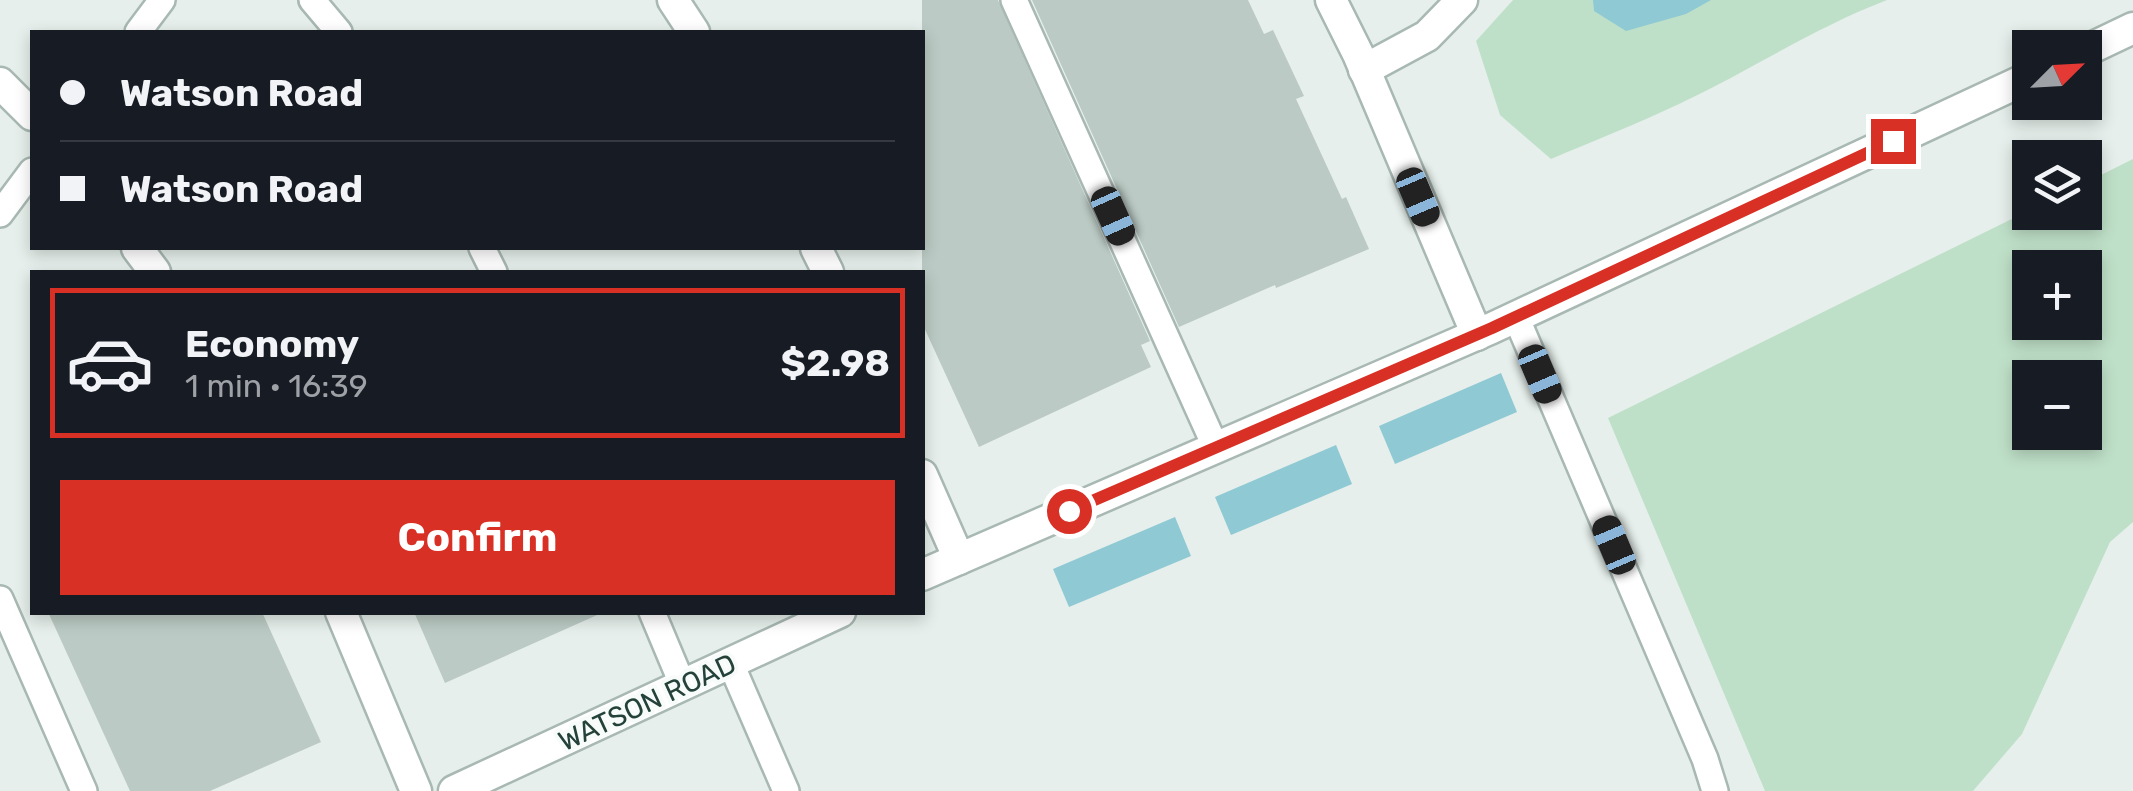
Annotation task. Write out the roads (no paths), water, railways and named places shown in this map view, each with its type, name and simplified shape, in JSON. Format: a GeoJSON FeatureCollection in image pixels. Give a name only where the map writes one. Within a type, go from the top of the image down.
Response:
{"type":"FeatureCollection","features":[{"type":"Feature","properties":{"kind":"street"},"geometry":{"type":"LineString","coordinates":[[673,0],[693,30]]}},
{"type":"Feature","properties":{"kind":"street"},"geometry":{"type":"LineString","coordinates":[[1331,0],[1477,335]]}},
{"type":"Feature","properties":{"kind":"street"},"geometry":{"type":"LineString","coordinates":[[1364,70],[1427,36],[1462,0]]}},
{"type":"Feature","properties":{"kind":"street"},"geometry":{"type":"LineString","coordinates":[[2102,43],[2133,28]]}},
{"type":"Feature","properties":{"kind":"street"},"geometry":{"type":"LineString","coordinates":[[0,82],[30,113]]}},
{"type":"Feature","properties":{"kind":"street"},"geometry":{"type":"LineString","coordinates":[[925,574],[1477,335],[2012,84]]}},
{"type":"Feature","properties":{"kind":"street"},"geometry":{"type":"LineString","coordinates":[[138,250],[153,270]]}},
{"type":"Feature","properties":{"kind":"street"},"geometry":{"type":"LineString","coordinates":[[925,482],[959,559]]}},
{"type":"Feature","properties":{"kind":"street"},"geometry":{"type":"LineString","coordinates":[[342,615],[416,791]]}},
{"type":"Feature","properties":{"kind":"street","name":"WATSON ROAD"},"geometry":{"type":"LineString","coordinates":[[454,791],[834,615]]}},
{"type":"Feature","properties":{"kind":"lane"},"geometry":{"type":"LineString","coordinates":[[140,30],[162,0]]}},
{"type":"Feature","properties":{"kind":"lane"},"geometry":{"type":"LineString","coordinates":[[312,0],[337,30]]}},
{"type":"Feature","properties":{"kind":"lane"},"geometry":{"type":"LineString","coordinates":[[1014,0],[1216,448]]}},
{"type":"Feature","properties":{"kind":"lane"},"geometry":{"type":"LineString","coordinates":[[0,214],[30,174]]}},
{"type":"Feature","properties":{"kind":"lane"},"geometry":{"type":"LineString","coordinates":[[1516,317],[1705,759],[1715,791]]}},
{"type":"Feature","properties":{"kind":"lane"},"geometry":{"type":"LineString","coordinates":[[0,600],[84,791]]}},
{"type":"Feature","properties":{"kind":"lane"},"geometry":{"type":"LineString","coordinates":[[653,615],[683,686]]}},
{"type":"Feature","properties":{"kind":"lane"},"geometry":{"type":"LineString","coordinates":[[731,664],[786,791]]}},
{"type":"Feature","properties":{"kind":"water"},"geometry":{"type":"Polygon","coordinates":[[[1593,0],[1711,0],[1686,14],[1626,31],[1594,11],[1593,0]]]}},
{"type":"Feature","properties":{"kind":"water"},"geometry":{"type":"Polygon","coordinates":[[[1501,373],[1517,412],[1395,464],[1379,426],[1501,373]]]}},
{"type":"Feature","properties":{"kind":"water"},"geometry":{"type":"Polygon","coordinates":[[[1336,445],[1352,484],[1231,535],[1215,497],[1336,445]]]}},
{"type":"Feature","properties":{"kind":"water"},"geometry":{"type":"Polygon","coordinates":[[[1175,517],[1191,556],[1069,607],[1053,569],[1175,517]]]}}]}
